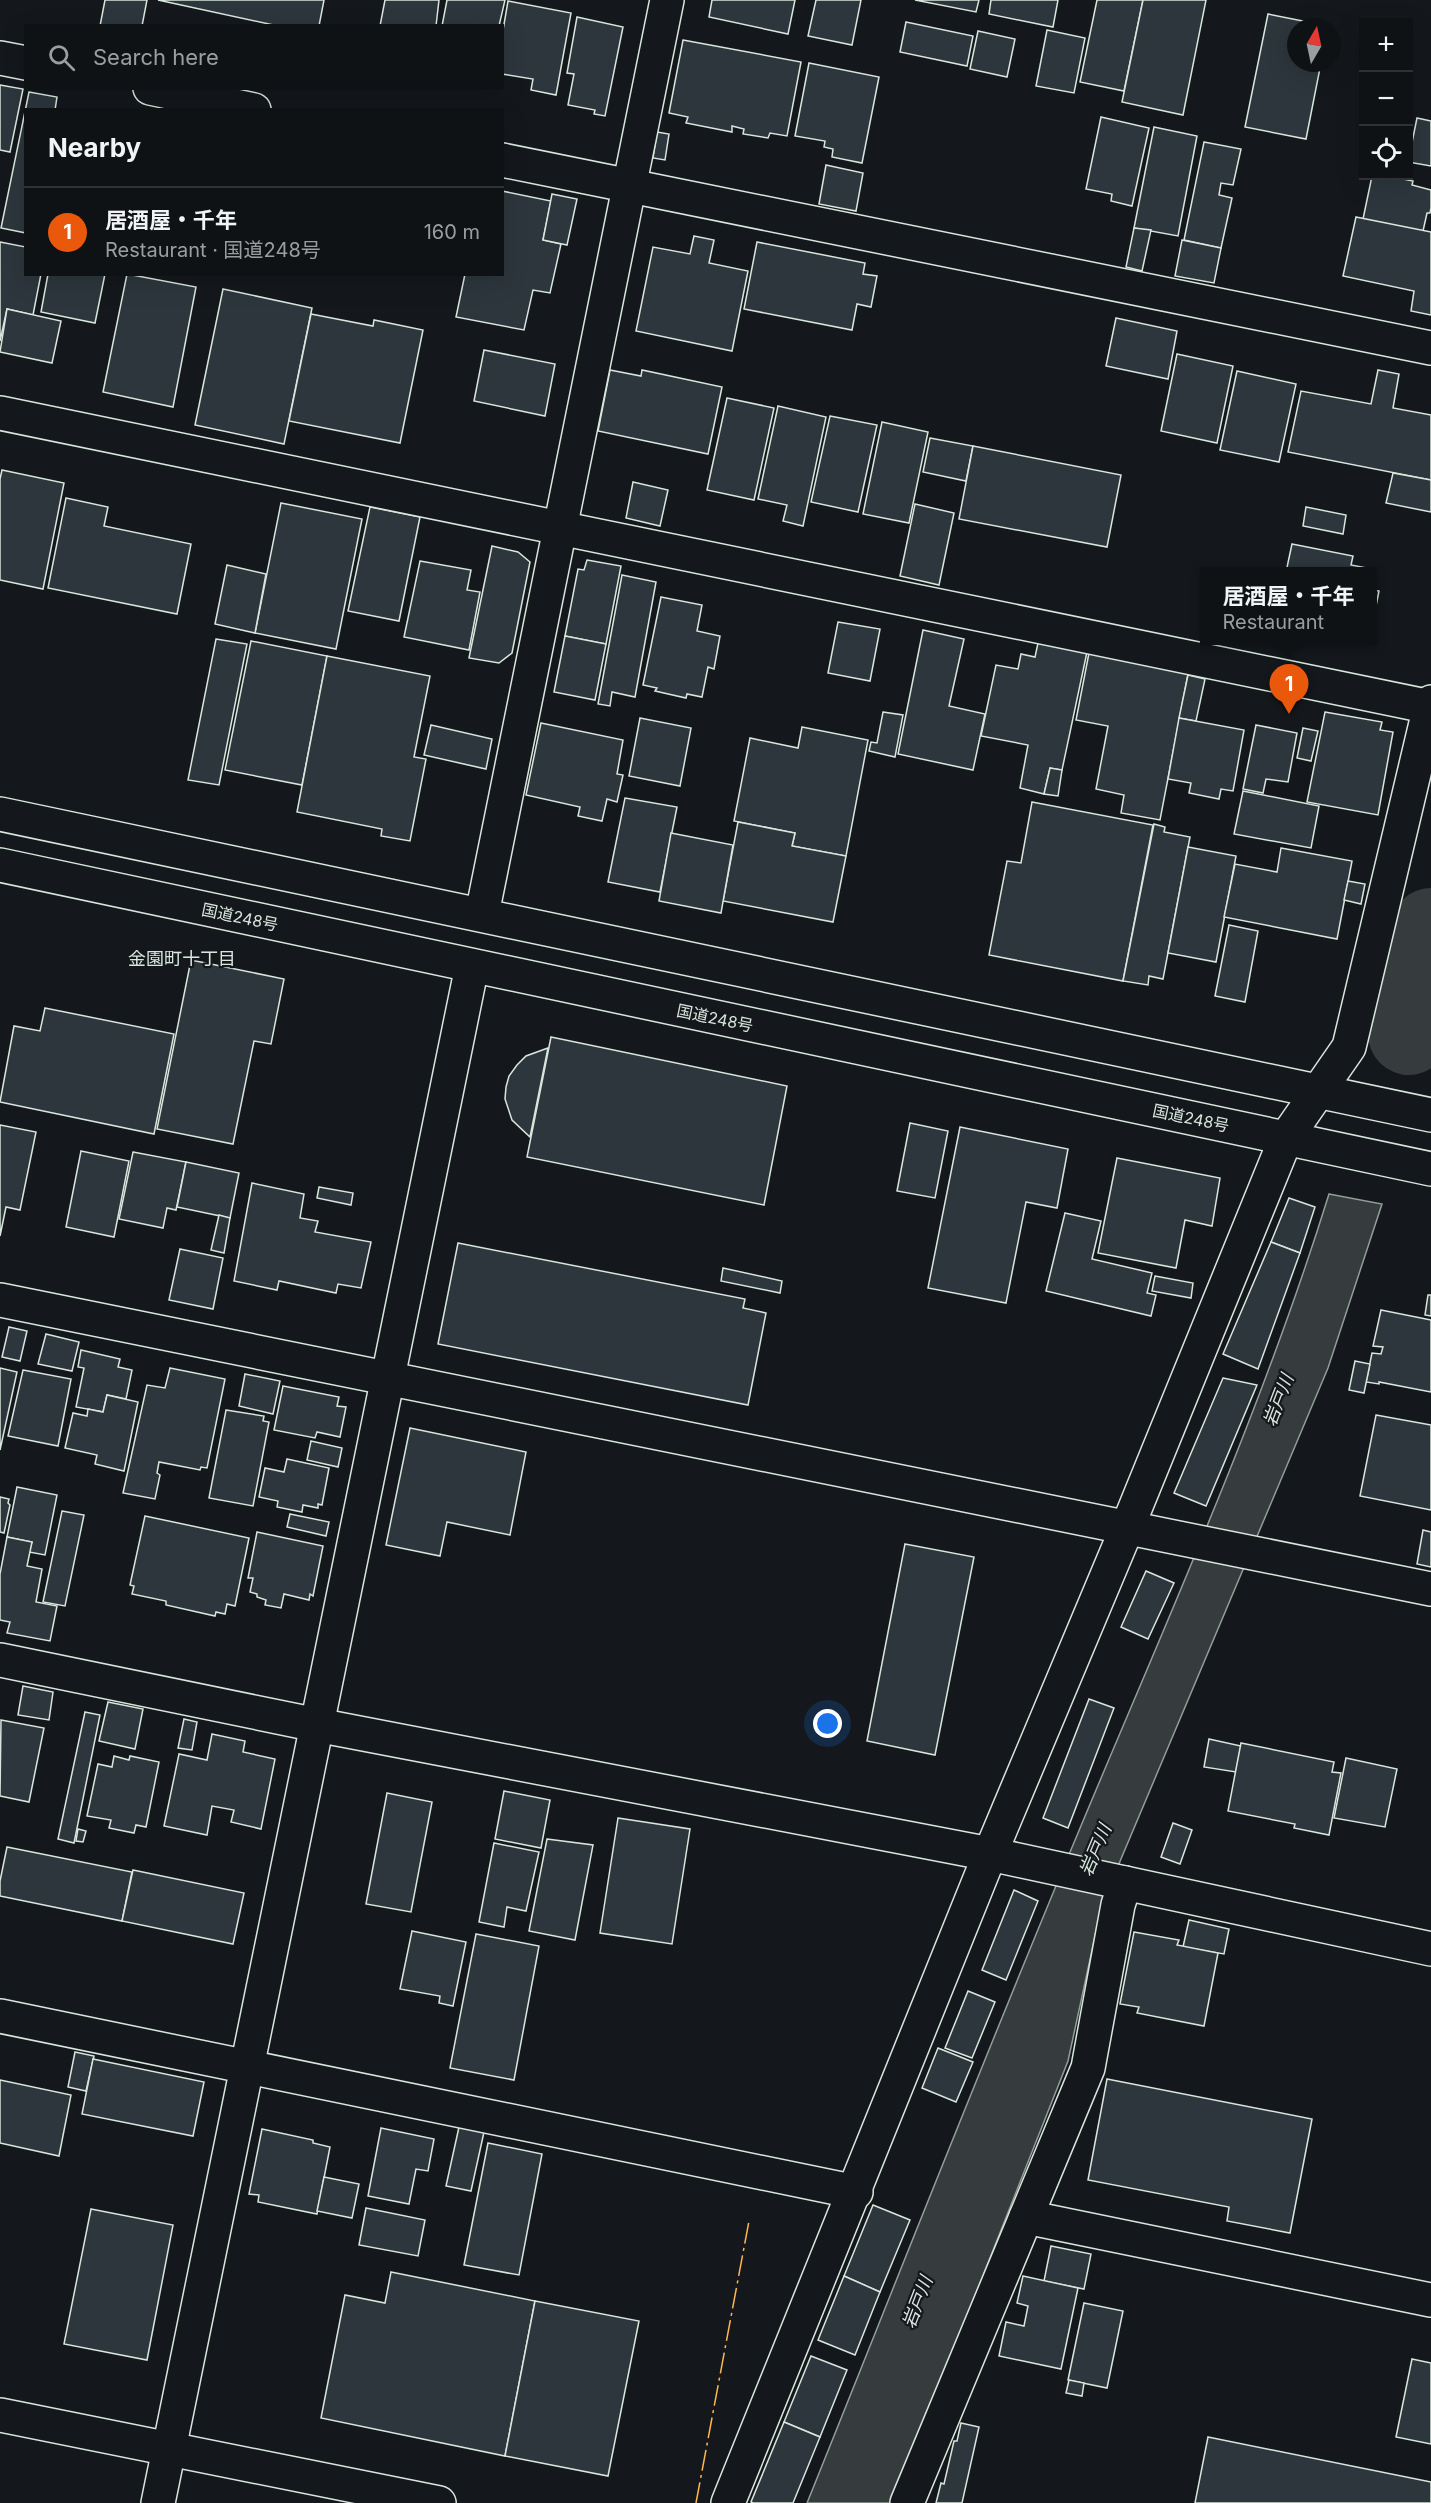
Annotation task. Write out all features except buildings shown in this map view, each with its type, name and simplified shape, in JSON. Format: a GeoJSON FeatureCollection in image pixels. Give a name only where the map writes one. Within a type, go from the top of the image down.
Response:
{"type":"FeatureCollection","features":[{"type":"Feature","properties":{"kind":"main road"},"geometry":{"type":"LineString","coordinates":[[482,914],[667,0]]}},
{"type":"Feature","properties":{"kind":"main road"},"geometry":{"type":"LineString","coordinates":[[0,58],[24,63]]}},
{"type":"Feature","properties":{"kind":"main road"},"geometry":{"type":"LineString","coordinates":[[159,90],[245,108]]}},
{"type":"Feature","properties":{"kind":"main road"},"geometry":{"type":"LineString","coordinates":[[504,160],[1431,348]]}},
{"type":"Feature","properties":{"kind":"main road"},"geometry":{"type":"LineString","coordinates":[[0,413],[1431,705],[1348,1047],[1286,1138],[1127,1528],[990,1854],[856,2192],[728,2503]]}},
{"type":"Feature","properties":{"kind":"main road"},"geometry":{"type":"LineString","coordinates":[[0,814],[1431,1115]]}},
{"type":"Feature","properties":{"kind":"main road","name":"国道248号"},"geometry":{"type":"LineString","coordinates":[[0,866],[1431,1169]]}},
{"type":"Feature","properties":{"kind":"main road"},"geometry":{"type":"LineString","coordinates":[[158,2503],[472,966]]}},
{"type":"Feature","properties":{"kind":"main road"},"geometry":{"type":"LineString","coordinates":[[0,1300],[1431,1589]]}},
{"type":"Feature","properties":{"kind":"main road"},"geometry":{"type":"LineString","coordinates":[[0,1660],[317,1725],[990,1854],[1431,1949]]}},
{"type":"Feature","properties":{"kind":"main road"},"geometry":{"type":"LineString","coordinates":[[907,2503],[1088,2068],[1118,1905],[1120,1882]]}},
{"type":"Feature","properties":{"kind":"main road"},"geometry":{"type":"LineString","coordinates":[[0,2016],[856,2192]]}},
{"type":"Feature","properties":{"kind":"main road"},"geometry":{"type":"LineString","coordinates":[[1026,2217],[1431,2300]]}},
{"type":"Feature","properties":{"kind":"main road"},"geometry":{"type":"LineString","coordinates":[[0,2415],[439,2503]]}},
{"type":"Feature","properties":{"kind":"water"},"geometry":{"type":"Polygon","coordinates":[[[1329,1194],[1382,1204],[1328,1368],[1102,1904],[1068,2061],[893,2503],[807,2503],[1009,2000],[1243,1437],[1302,1276],[1329,1194]]]}},
{"type":"Feature","properties":{"kind":"waterway","name":"岩戸川"},"geometry":{"type":"LineString","coordinates":[[1409,1034],[1431,929]]}},
{"type":"Feature","properties":{"kind":"power"},"geometry":{"type":"LineString","coordinates":[[696,2503],[749,2221]]}},
{"type":"Feature","properties":{"kind":"place","name":"居酒屋・千年"},"geometry":{"type":"Point","coordinates":[1289,714]}},
{"type":"Feature","properties":{"kind":"district","name":"金園町十丁目"},"geometry":{"type":"Point","coordinates":[182,958]}}]}
